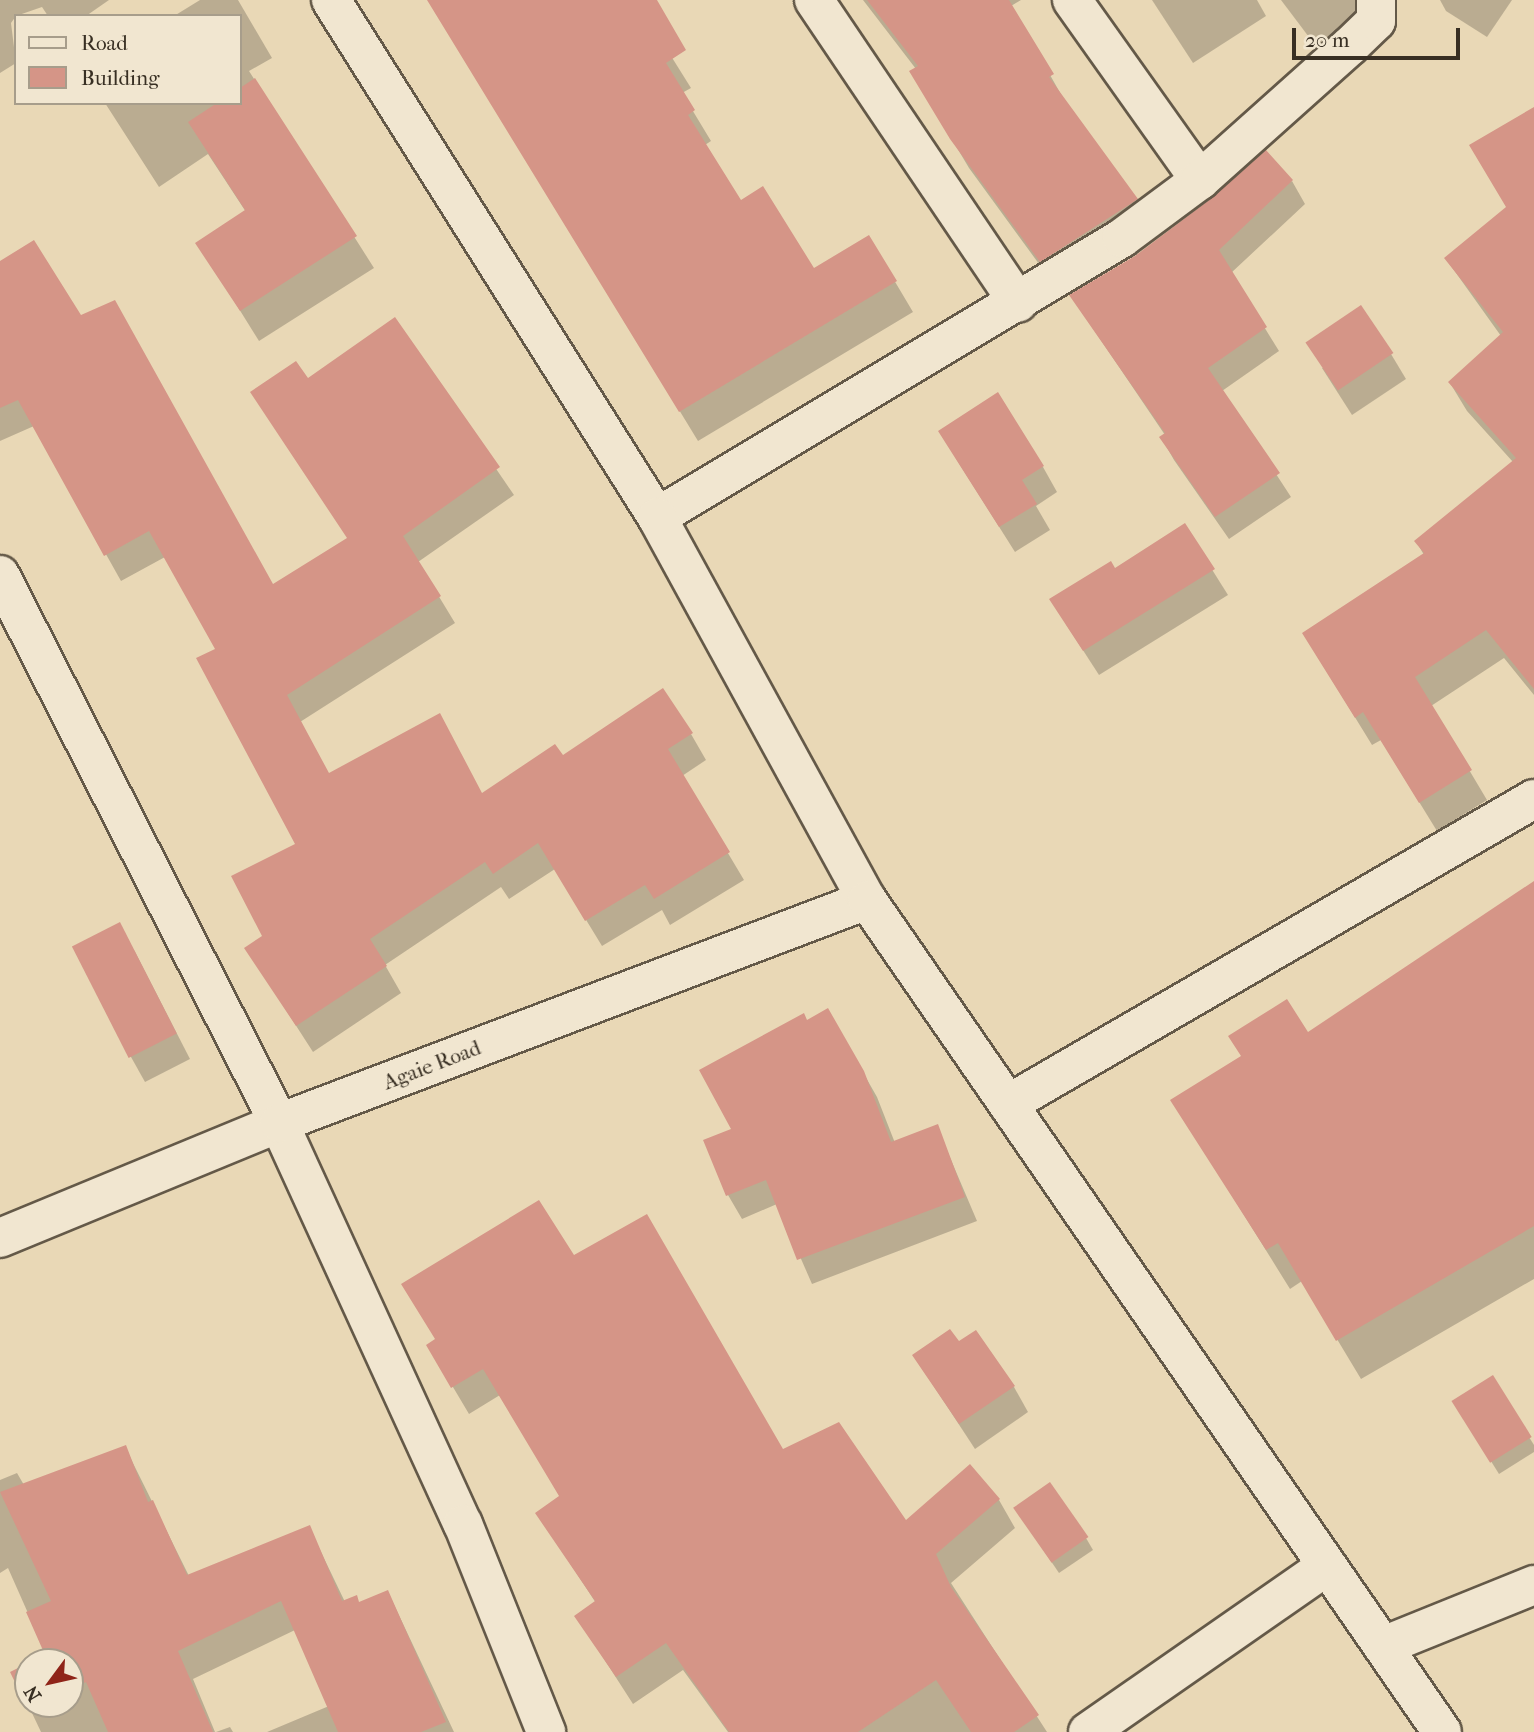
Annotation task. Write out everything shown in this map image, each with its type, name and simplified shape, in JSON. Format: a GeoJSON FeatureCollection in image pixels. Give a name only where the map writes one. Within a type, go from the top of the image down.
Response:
{"type":"FeatureCollection","features":[{"type":"Feature","properties":{"kind":"street"},"geometry":{"type":"LineString","coordinates":[[331,0],[657,517],[867,900],[1442,1732]]}},
{"type":"Feature","properties":{"kind":"street"},"geometry":{"type":"LineString","coordinates":[[814,0],[1018,303]]}},
{"type":"Feature","properties":{"kind":"street"},"geometry":{"type":"LineString","coordinates":[[1072,0],[1200,180]]}},
{"type":"Feature","properties":{"kind":"street"},"geometry":{"type":"LineString","coordinates":[[657,517],[1018,303],[1122,238],[1200,180],[1376,21],[1376,0]]}},
{"type":"Feature","properties":{"kind":"street"},"geometry":{"type":"LineString","coordinates":[[0,575],[279,1123],[463,1524],[546,1732]]}},
{"type":"Feature","properties":{"kind":"street"},"geometry":{"type":"LineString","coordinates":[[1008,1104],[1534,799]]}},
{"type":"Feature","properties":{"kind":"street","name":"Agaie Road"},"geometry":{"type":"LineString","coordinates":[[0,1238],[279,1123],[867,900]]}},
{"type":"Feature","properties":{"kind":"street"},"geometry":{"type":"LineString","coordinates":[[1088,1732],[1327,1566]]}},
{"type":"Feature","properties":{"kind":"street"},"geometry":{"type":"LineString","coordinates":[[1383,1646],[1534,1585]]}},
{"type":"Feature","properties":{"kind":"building"},"geometry":{"type":"Polygon","coordinates":[[[427,0],[657,0],[686,50],[666,63],[695,110],[688,115],[741,200],[763,186],[814,268],[869,235],[897,281],[679,412],[427,0]]]}},
{"type":"Feature","properties":{"kind":"building"},"geometry":{"type":"Polygon","coordinates":[[[867,0],[1009,0],[1054,74],[1049,77],[1138,199],[1040,262],[950,139],[909,71],[918,66],[867,0]]]}},
{"type":"Feature","properties":{"kind":"building"},"geometry":{"type":"Polygon","coordinates":[[[255,78],[357,236],[240,311],[195,243],[245,210],[188,122],[214,105],[242,105],[242,87],[255,78]]]}},
{"type":"Feature","properties":{"kind":"building"},"geometry":{"type":"Polygon","coordinates":[[[1534,107],[1534,689],[1486,630],[1415,677],[1472,770],[1419,803],[1363,712],[1355,718],[1302,633],[1424,553],[1414,541],[1516,458],[1448,382],[1503,332],[1444,258],[1506,207],[1469,145],[1534,107]]]}},
{"type":"Feature","properties":{"kind":"building"},"geometry":{"type":"Polygon","coordinates":[[[1266,150],[1293,180],[1219,250],[1267,327],[1208,368],[1280,473],[1215,517],[1159,437],[1165,433],[1069,295],[1135,256],[1213,197],[1266,150]]]}},
{"type":"Feature","properties":{"kind":"building"},"geometry":{"type":"Polygon","coordinates":[[[34,240],[81,315],[115,300],[273,584],[347,538],[250,392],[296,361],[308,378],[395,317],[500,467],[403,536],[441,596],[287,695],[329,773],[440,713],[482,793],[555,744],[563,755],[663,688],[693,733],[668,749],[730,852],[654,899],[645,885],[585,921],[538,843],[493,874],[485,862],[370,939],[387,966],[296,1026],[244,948],[262,936],[231,876],[295,844],[196,658],[215,649],[149,531],[104,556],[18,400],[0,408],[0,261],[34,240]]]}},
{"type":"Feature","properties":{"kind":"building"},"geometry":{"type":"Polygon","coordinates":[[[1361,305],[1393,353],[1338,391],[1305,342],[1361,305]]]}},
{"type":"Feature","properties":{"kind":"building"},"geometry":{"type":"Polygon","coordinates":[[[998,392],[1044,466],[1022,480],[1037,504],[999,527],[938,431],[998,392]]]}},
{"type":"Feature","properties":{"kind":"building"},"geometry":{"type":"Polygon","coordinates":[[[1185,523],[1215,569],[1083,651],[1049,599],[1111,561],[1115,568],[1185,523]]]}},
{"type":"Feature","properties":{"kind":"building"},"geometry":{"type":"Polygon","coordinates":[[[1534,881],[1534,1226],[1336,1341],[1278,1243],[1266,1250],[1170,1100],[1241,1056],[1228,1036],[1287,999],[1308,1032],[1534,881]]]}},
{"type":"Feature","properties":{"kind":"building"},"geometry":{"type":"Polygon","coordinates":[[[120,922],[177,1033],[129,1058],[72,947],[120,922]]]}},
{"type":"Feature","properties":{"kind":"building"},"geometry":{"type":"Polygon","coordinates":[[[828,1008],[864,1071],[891,1142],[938,1124],[965,1197],[797,1260],[766,1180],[726,1196],[703,1140],[731,1129],[699,1070],[804,1013],[807,1020],[828,1008]]]}},
{"type":"Feature","properties":{"kind":"building"},"geometry":{"type":"Polygon","coordinates":[[[539,1200],[574,1255],[647,1214],[783,1449],[839,1422],[906,1520],[970,1464],[1000,1499],[936,1554],[951,1587],[1039,1715],[1014,1732],[971,1732],[936,1680],[858,1732],[729,1732],[666,1643],[616,1677],[574,1616],[595,1601],[535,1513],[559,1496],[483,1369],[451,1388],[426,1345],[435,1339],[401,1284],[539,1200]]]}},
{"type":"Feature","properties":{"kind":"building"},"geometry":{"type":"Polygon","coordinates":[[[950,1329],[959,1341],[976,1330],[1015,1386],[959,1424],[912,1355],[950,1329]]]}},
{"type":"Feature","properties":{"kind":"building"},"geometry":{"type":"Polygon","coordinates":[[[1493,1375],[1532,1437],[1490,1463],[1451,1401],[1493,1375]]]}},
{"type":"Feature","properties":{"kind":"building"},"geometry":{"type":"Polygon","coordinates":[[[126,1445],[148,1502],[153,1500],[187,1575],[310,1525],[342,1601],[357,1595],[359,1602],[388,1590],[446,1722],[421,1732],[338,1732],[281,1601],[178,1651],[213,1732],[108,1732],[86,1682],[84,1683],[84,1648],[42,1648],[26,1612],[51,1601],[0,1492],[126,1445]]]}},
{"type":"Feature","properties":{"kind":"building"},"geometry":{"type":"Polygon","coordinates":[[[1050,1482],[1088,1537],[1052,1563],[1013,1508],[1050,1482]]]}}]}
